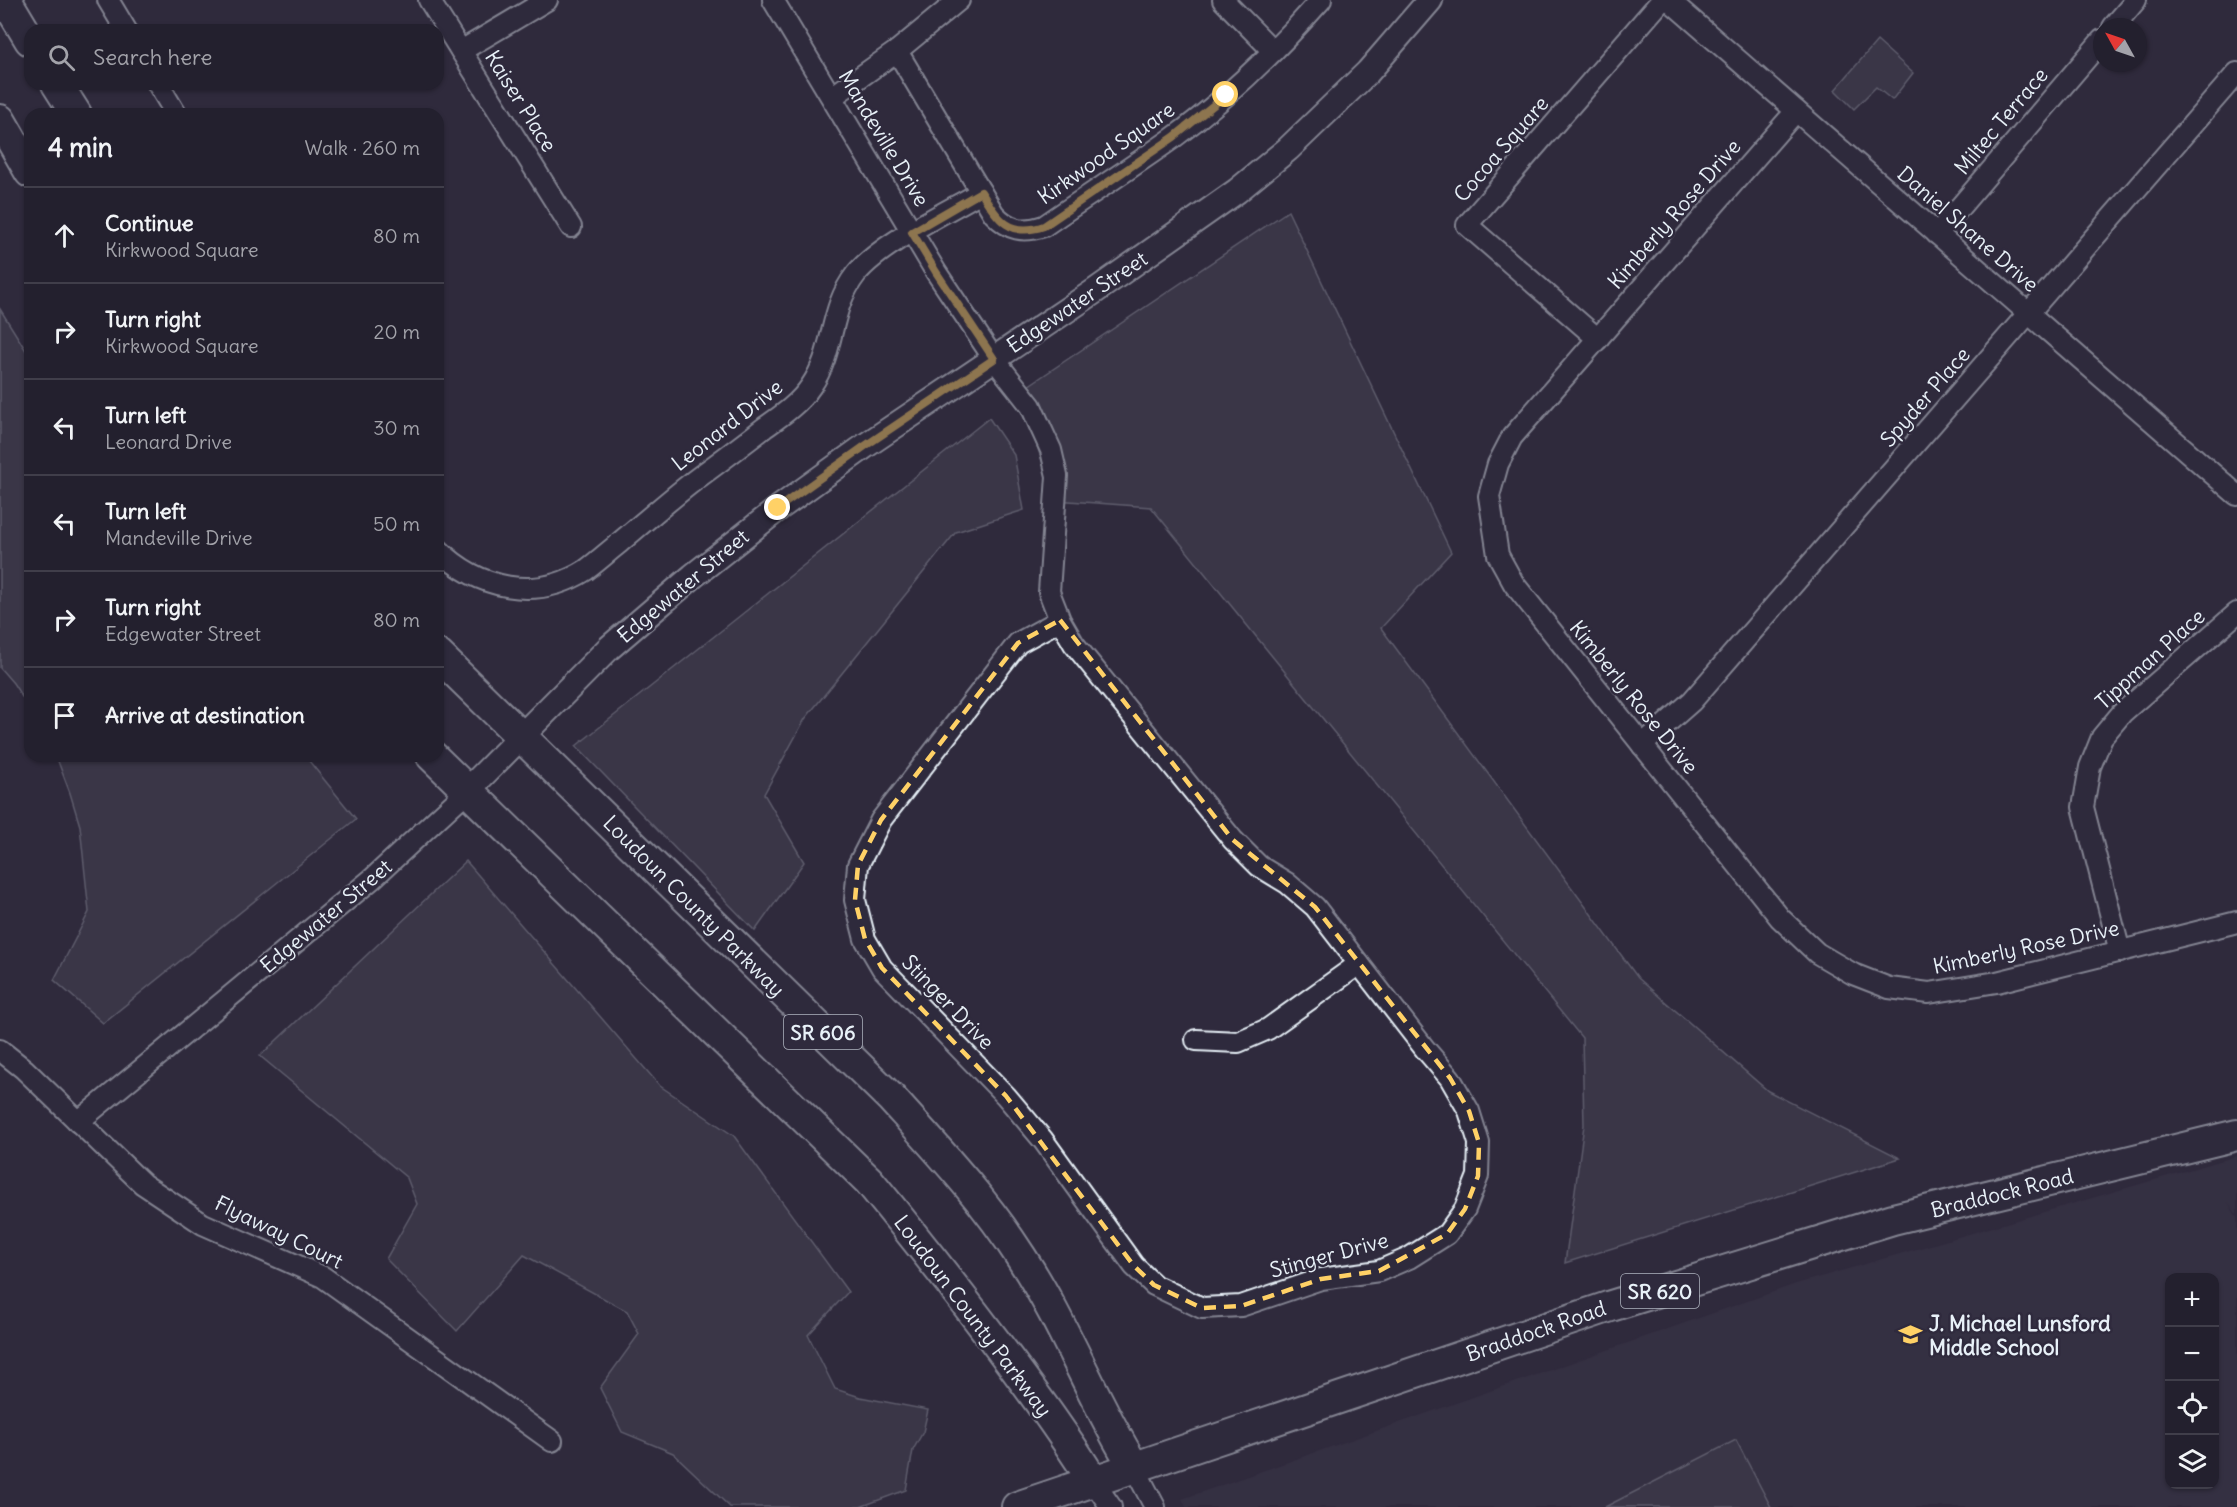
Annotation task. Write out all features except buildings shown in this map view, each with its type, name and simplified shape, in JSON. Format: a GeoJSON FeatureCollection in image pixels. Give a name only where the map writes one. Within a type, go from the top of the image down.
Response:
{"type":"FeatureCollection","features":[{"type":"Feature","properties":{"kind":"main road"},"geometry":{"type":"LineString","coordinates":[[6,0],[24,30]]}},
{"type":"Feature","properties":{"kind":"main road"},"geometry":{"type":"LineString","coordinates":[[61,90],[72,108]]}},
{"type":"Feature","properties":{"kind":"main road"},"geometry":{"type":"LineString","coordinates":[[0,120],[24,162]]}},
{"type":"Feature","properties":{"kind":"main road","name":"Loudoun County Parkway"},"geometry":{"type":"LineString","coordinates":[[444,662],[891,1098],[960,1174],[1021,1256],[1037,1282],[1115,1436],[1134,1467]]}},
{"type":"Feature","properties":{"kind":"main road","name":"Loudoun County Parkway"},"geometry":{"type":"LineString","coordinates":[[438,762],[869,1181],[926,1250],[986,1329],[1046,1410],[1093,1481]]}},
{"type":"Feature","properties":{"kind":"main road","name":"Braddock Road"},"geometry":{"type":"LineString","coordinates":[[1017,1507],[1611,1306],[1893,1219],[2237,1136]]}},
{"type":"Feature","properties":{"kind":"street"},"geometry":{"type":"LineString","coordinates":[[108,0],[122,24]]}},
{"type":"Feature","properties":{"kind":"street","name":"Kaiser Place"},"geometry":{"type":"LineString","coordinates":[[429,0],[571,227]]}},
{"type":"Feature","properties":{"kind":"street"},"geometry":{"type":"LineString","coordinates":[[461,51],[547,0]]}},
{"type":"Feature","properties":{"kind":"street","name":"Mandeville Drive"},"geometry":{"type":"LineString","coordinates":[[773,0],[936,272],[994,359]]}},
{"type":"Feature","properties":{"kind":"street"},"geometry":{"type":"LineString","coordinates":[[832,97],[897,51],[959,0]]}},
{"type":"Feature","properties":{"kind":"street"},"geometry":{"type":"LineString","coordinates":[[1223,0],[1274,51]]}},
{"type":"Feature","properties":{"kind":"street","name":"Kirkwood Square"},"geometry":{"type":"LineString","coordinates":[[897,51],[994,214],[1014,229],[1030,230],[1044,226],[1174,137],[1226,95],[1274,51],[1321,0]]}},
{"type":"Feature","properties":{"kind":"street","name":"Edgewater Street"},"geometry":{"type":"LineString","coordinates":[[78,1122],[372,879],[467,791],[609,648],[693,576],[778,508],[865,446],[1095,291],[1237,191],[1288,149],[1368,72],[1430,0]]}},
{"type":"Feature","properties":{"kind":"street","name":"Cocoa Square"},"geometry":{"type":"LineString","coordinates":[[1598,339],[1467,225],[1662,0]]}},
{"type":"Feature","properties":{"kind":"street","name":"Daniel Shane Drive"},"geometry":{"type":"LineString","coordinates":[[1669,0],[2237,495]]}},
{"type":"Feature","properties":{"kind":"street"},"geometry":{"type":"LineString","coordinates":[[2121,18],[2136,0]]}},
{"type":"Feature","properties":{"kind":"street","name":"Miltec Terrace"},"geometry":{"type":"LineString","coordinates":[[1937,234],[2093,51]]}},
{"type":"Feature","properties":{"kind":"street","name":"Spyder Place"},"geometry":{"type":"LineString","coordinates":[[1642,745],[1692,701],[1711,680],[2237,73]]}},
{"type":"Feature","properties":{"kind":"street"},"geometry":{"type":"LineString","coordinates":[[162,90],[172,108]]}},
{"type":"Feature","properties":{"kind":"street","name":"Kimberly Rose Drive"},"geometry":{"type":"LineString","coordinates":[[1796,111],[1512,437],[1498,464],[1489,496],[1498,555],[1514,584],[1780,918],[1817,953],[1853,974],[1889,988],[1929,993],[1997,982],[2237,922]]}},
{"type":"Feature","properties":{"kind":"street","name":"Leonard Drive"},"geometry":{"type":"LineString","coordinates":[[444,555],[472,576],[495,584],[520,588],[564,581],[586,570],[689,485],[795,405],[811,387],[823,365],[830,344],[835,314],[844,292],[857,273],[874,256],[981,192]]}},
{"type":"Feature","properties":{"kind":"street","name":"Stinger Drive"},"geometry":{"type":"LineString","coordinates":[[994,359],[1031,406],[1051,450],[1057,476],[1049,592],[1060,620],[1074,644],[1233,840],[1259,866],[1287,883],[1315,907],[1450,1078],[1469,1111],[1479,1143],[1478,1176],[1465,1209],[1447,1234],[1409,1258],[1379,1271],[1321,1279],[1241,1306],[1202,1308],[1154,1285],[1134,1266],[1043,1140],[1006,1096],[882,968],[865,939],[855,900],[858,865],[880,820],[1018,643],[1060,620]]}},
{"type":"Feature","properties":{"kind":"street","name":"Tippman Place"},"geometry":{"type":"LineString","coordinates":[[2120,952],[2083,807],[2090,767],[2102,737],[2122,713],[2237,613]]}},
{"type":"Feature","properties":{"kind":"street"},"geometry":{"type":"LineString","coordinates":[[1196,1040],[1238,1042],[1268,1029],[1359,964]]}},
{"type":"Feature","properties":{"kind":"street","name":"Flyaway Court"},"geometry":{"type":"LineString","coordinates":[[0,1050],[24,1069],[143,1184],[203,1224],[323,1277],[552,1441]]}},
{"type":"Feature","properties":{"kind":"street"},"geometry":{"type":"LineString","coordinates":[[1134,1467],[1155,1507]]}},
{"type":"Feature","properties":{"kind":"street"},"geometry":{"type":"LineString","coordinates":[[1093,1481],[1111,1507]]}},
{"type":"Feature","properties":{"kind":"highlighted area"},"geometry":{"type":"Polygon","coordinates":[[[1060,620],[1233,840],[1315,907],[1450,1078],[1469,1111],[1479,1143],[1478,1176],[1465,1209],[1447,1234],[1379,1271],[1321,1279],[1241,1306],[1202,1308],[1154,1285],[1134,1266],[1006,1096],[882,968],[865,939],[855,900],[858,865],[881,820],[1018,643],[1060,620]]]}},
{"type":"Feature","properties":{"kind":"shaded area"},"geometry":{"type":"Polygon","coordinates":[[[1877,41],[1913,73],[1892,100],[1876,87],[1854,109],[1835,90],[1877,41]]]}},
{"type":"Feature","properties":{"kind":"shaded area"},"geometry":{"type":"Polygon","coordinates":[[[1288,211],[1451,552],[1381,628],[1638,978],[1768,1091],[1900,1158],[1565,1263],[1584,1125],[1582,1038],[1151,507],[1055,500],[1019,392],[1288,211]]]}},
{"type":"Feature","properties":{"kind":"shaded area"},"geometry":{"type":"Polygon","coordinates":[[[0,309],[24,347],[24,700],[0,668],[0,309]]]}},
{"type":"Feature","properties":{"kind":"shaded area"},"geometry":{"type":"Polygon","coordinates":[[[989,418],[1014,455],[1024,510],[956,532],[805,719],[764,794],[804,862],[755,931],[576,746],[989,418]]]}},
{"type":"Feature","properties":{"kind":"shaded area"},"geometry":{"type":"Polygon","coordinates":[[[58,762],[310,762],[356,819],[103,1023],[54,980],[89,912],[80,826],[58,762]]]}},
{"type":"Feature","properties":{"kind":"shaded area"},"geometry":{"type":"Polygon","coordinates":[[[466,861],[660,1086],[734,1136],[848,1292],[808,1335],[835,1389],[860,1397],[928,1410],[923,1432],[913,1450],[906,1490],[860,1507],[730,1507],[673,1453],[622,1432],[600,1388],[639,1334],[627,1311],[524,1255],[457,1331],[386,1259],[417,1204],[407,1178],[260,1056],[466,861]]]}},
{"type":"Feature","properties":{"kind":"shaded area","name":"J. Michael Lunsford Middle School"},"geometry":{"type":"Polygon","coordinates":[[[2237,1156],[2237,1215],[2228,1202],[2237,1218],[2237,1507],[1186,1507],[1182,1499],[1796,1284],[2237,1156]]]}},
{"type":"Feature","properties":{"kind":"shaded area"},"geometry":{"type":"Polygon","coordinates":[[[1736,1440],[1771,1507],[1605,1507],[1736,1440]]]}},
{"type":"Feature","properties":{"kind":"place","name":"J. Michael Lunsford Middle School"},"geometry":{"type":"Point","coordinates":[1911,1335]}},
{"type":"Feature","properties":{"kind":"route"},"geometry":{"type":"LineString","coordinates":[[778,508],[994,359],[912,232],[981,192],[994,214],[1014,229],[1030,230],[1044,226],[1174,137],[1226,95]]}}]}
